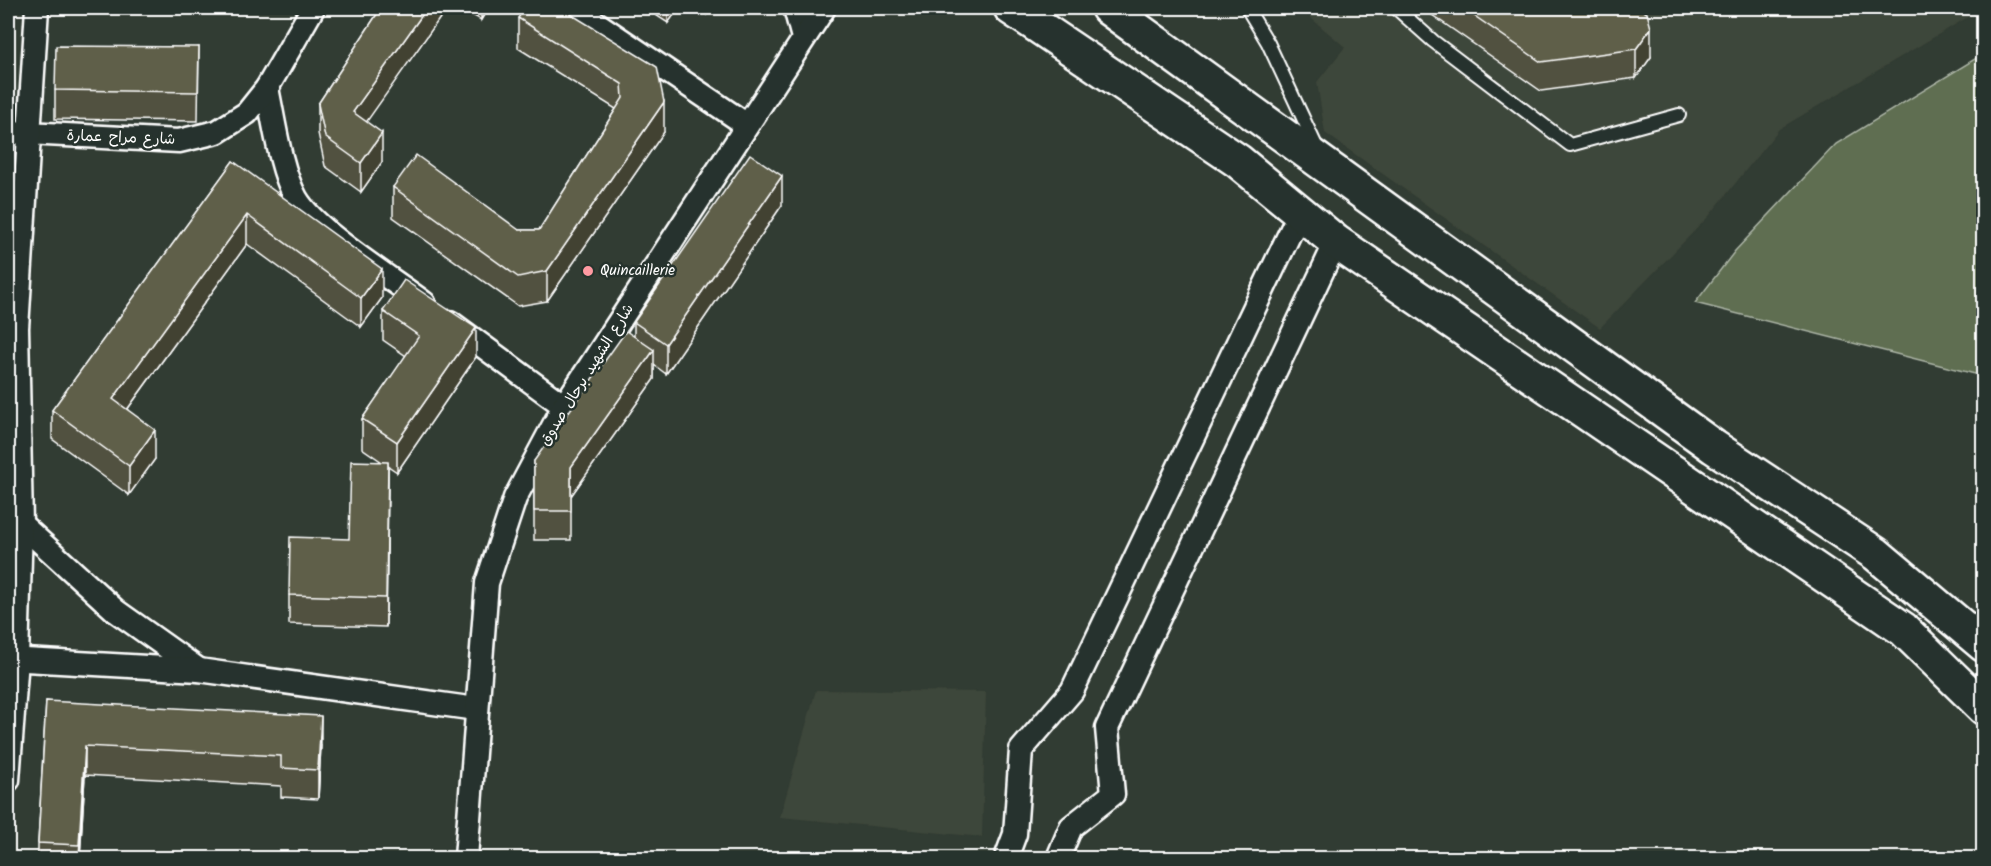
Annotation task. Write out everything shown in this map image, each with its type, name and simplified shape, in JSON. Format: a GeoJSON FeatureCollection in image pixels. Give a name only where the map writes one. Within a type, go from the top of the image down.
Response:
{"type":"FeatureCollection","features":[{"type":"Feature","properties":{"kind":"main road"},"geometry":{"type":"LineString","coordinates":[[1011,8],[1238,161],[1336,242],[1903,628],[1983,708]]}},
{"type":"Feature","properties":{"kind":"main road"},"geometry":{"type":"LineString","coordinates":[[1108,8],[1714,447],[1876,554],[1983,645]]}},
{"type":"Feature","properties":{"kind":"street"},"geometry":{"type":"LineString","coordinates":[[8,780],[12,659],[21,524],[14,459],[12,330],[18,134],[37,8]]}},
{"type":"Feature","properties":{"kind":"street","name":"شارع مراح عمارة"},"geometry":{"type":"LineString","coordinates":[[18,134],[179,141],[217,132],[247,113],[267,88],[313,8]]}},
{"type":"Feature","properties":{"kind":"street"},"geometry":{"type":"LineString","coordinates":[[574,8],[747,124]]}},
{"type":"Feature","properties":{"kind":"street"},"geometry":{"type":"LineString","coordinates":[[795,8],[803,38]]}},
{"type":"Feature","properties":{"kind":"street","name":"شارع الشهيد برحال صدوق"},"geometry":{"type":"LineString","coordinates":[[466,858],[487,583],[515,498],[564,406],[824,8]]}},
{"type":"Feature","properties":{"kind":"street"},"geometry":{"type":"LineString","coordinates":[[267,88],[286,170],[296,198],[315,222],[564,406]]}},
{"type":"Feature","properties":{"kind":"street"},"geometry":{"type":"LineString","coordinates":[[1006,858],[1015,834],[1021,750],[1072,691],[1300,212]]}},
{"type":"Feature","properties":{"kind":"street"},"geometry":{"type":"LineString","coordinates":[[1058,858],[1071,827],[1113,794],[1107,728],[1336,242]]}},
{"type":"Feature","properties":{"kind":"street"},"geometry":{"type":"LineString","coordinates":[[21,524],[116,611],[200,670]]}},
{"type":"Feature","properties":{"kind":"street"},"geometry":{"type":"LineString","coordinates":[[12,659],[200,670],[476,709]]}},
{"type":"Feature","properties":{"kind":"lane"},"geometry":{"type":"LineString","coordinates":[[1247,8],[1268,43],[1324,163]]}},
{"type":"Feature","properties":{"kind":"lane"},"geometry":{"type":"LineString","coordinates":[[1396,8],[1433,41],[1570,145],[1679,115]]}},
{"type":"Feature","properties":{"kind":"shaded area"},"geometry":{"type":"Polygon","coordinates":[[[1299,8],[1983,8],[1779,129],[1709,216],[1600,328],[1325,133],[1317,82],[1345,47],[1299,8]]]}},
{"type":"Feature","properties":{"kind":"shaded area"},"geometry":{"type":"Polygon","coordinates":[[[816,690],[986,692],[982,837],[780,817],[816,690]]]}},
{"type":"Feature","properties":{"kind":"green space"},"geometry":{"type":"Polygon","coordinates":[[[1983,54],[1983,376],[1695,303],[1735,251],[1836,144],[1983,54]]]}},
{"type":"Feature","properties":{"kind":"building"},"geometry":{"type":"Polygon","coordinates":[[[381,8],[427,8],[353,112],[382,133],[361,163],[325,137],[318,104],[381,8]]]}},
{"type":"Feature","properties":{"kind":"building"},"geometry":{"type":"Polygon","coordinates":[[[525,8],[561,8],[657,67],[664,102],[547,271],[518,277],[393,187],[416,155],[519,230],[539,230],[623,98],[622,84],[518,18],[525,8]]]}},
{"type":"Feature","properties":{"kind":"building"},"geometry":{"type":"Polygon","coordinates":[[[1463,8],[1639,8],[1647,13],[1651,28],[1636,49],[1541,62],[1463,8]]]}},
{"type":"Feature","properties":{"kind":"building"},"geometry":{"type":"Polygon","coordinates":[[[56,46],[199,47],[198,92],[55,90],[56,46]]]}},
{"type":"Feature","properties":{"kind":"building"},"geometry":{"type":"Polygon","coordinates":[[[750,154],[782,176],[666,344],[634,322],[750,154]]]}},
{"type":"Feature","properties":{"kind":"building"},"geometry":{"type":"Polygon","coordinates":[[[233,161],[382,269],[361,298],[247,215],[113,399],[155,430],[129,466],[52,410],[233,161]]]}},
{"type":"Feature","properties":{"kind":"building"},"geometry":{"type":"Polygon","coordinates":[[[404,280],[476,328],[397,442],[362,419],[419,336],[383,311],[404,280]]]}},
{"type":"Feature","properties":{"kind":"building"},"geometry":{"type":"Polygon","coordinates":[[[626,331],[654,350],[571,467],[571,511],[534,511],[534,461],[626,331]]]}},
{"type":"Feature","properties":{"kind":"building"},"geometry":{"type":"Polygon","coordinates":[[[351,461],[388,462],[386,598],[289,595],[290,537],[349,539],[351,461]]]}},
{"type":"Feature","properties":{"kind":"building"},"geometry":{"type":"Polygon","coordinates":[[[46,701],[321,716],[318,770],[281,768],[281,756],[85,746],[79,845],[38,843],[46,701]]]}},
{"type":"Feature","properties":{"kind":"place","name":"Quincaillerie"},"geometry":{"type":"Point","coordinates":[588,271]}}]}
